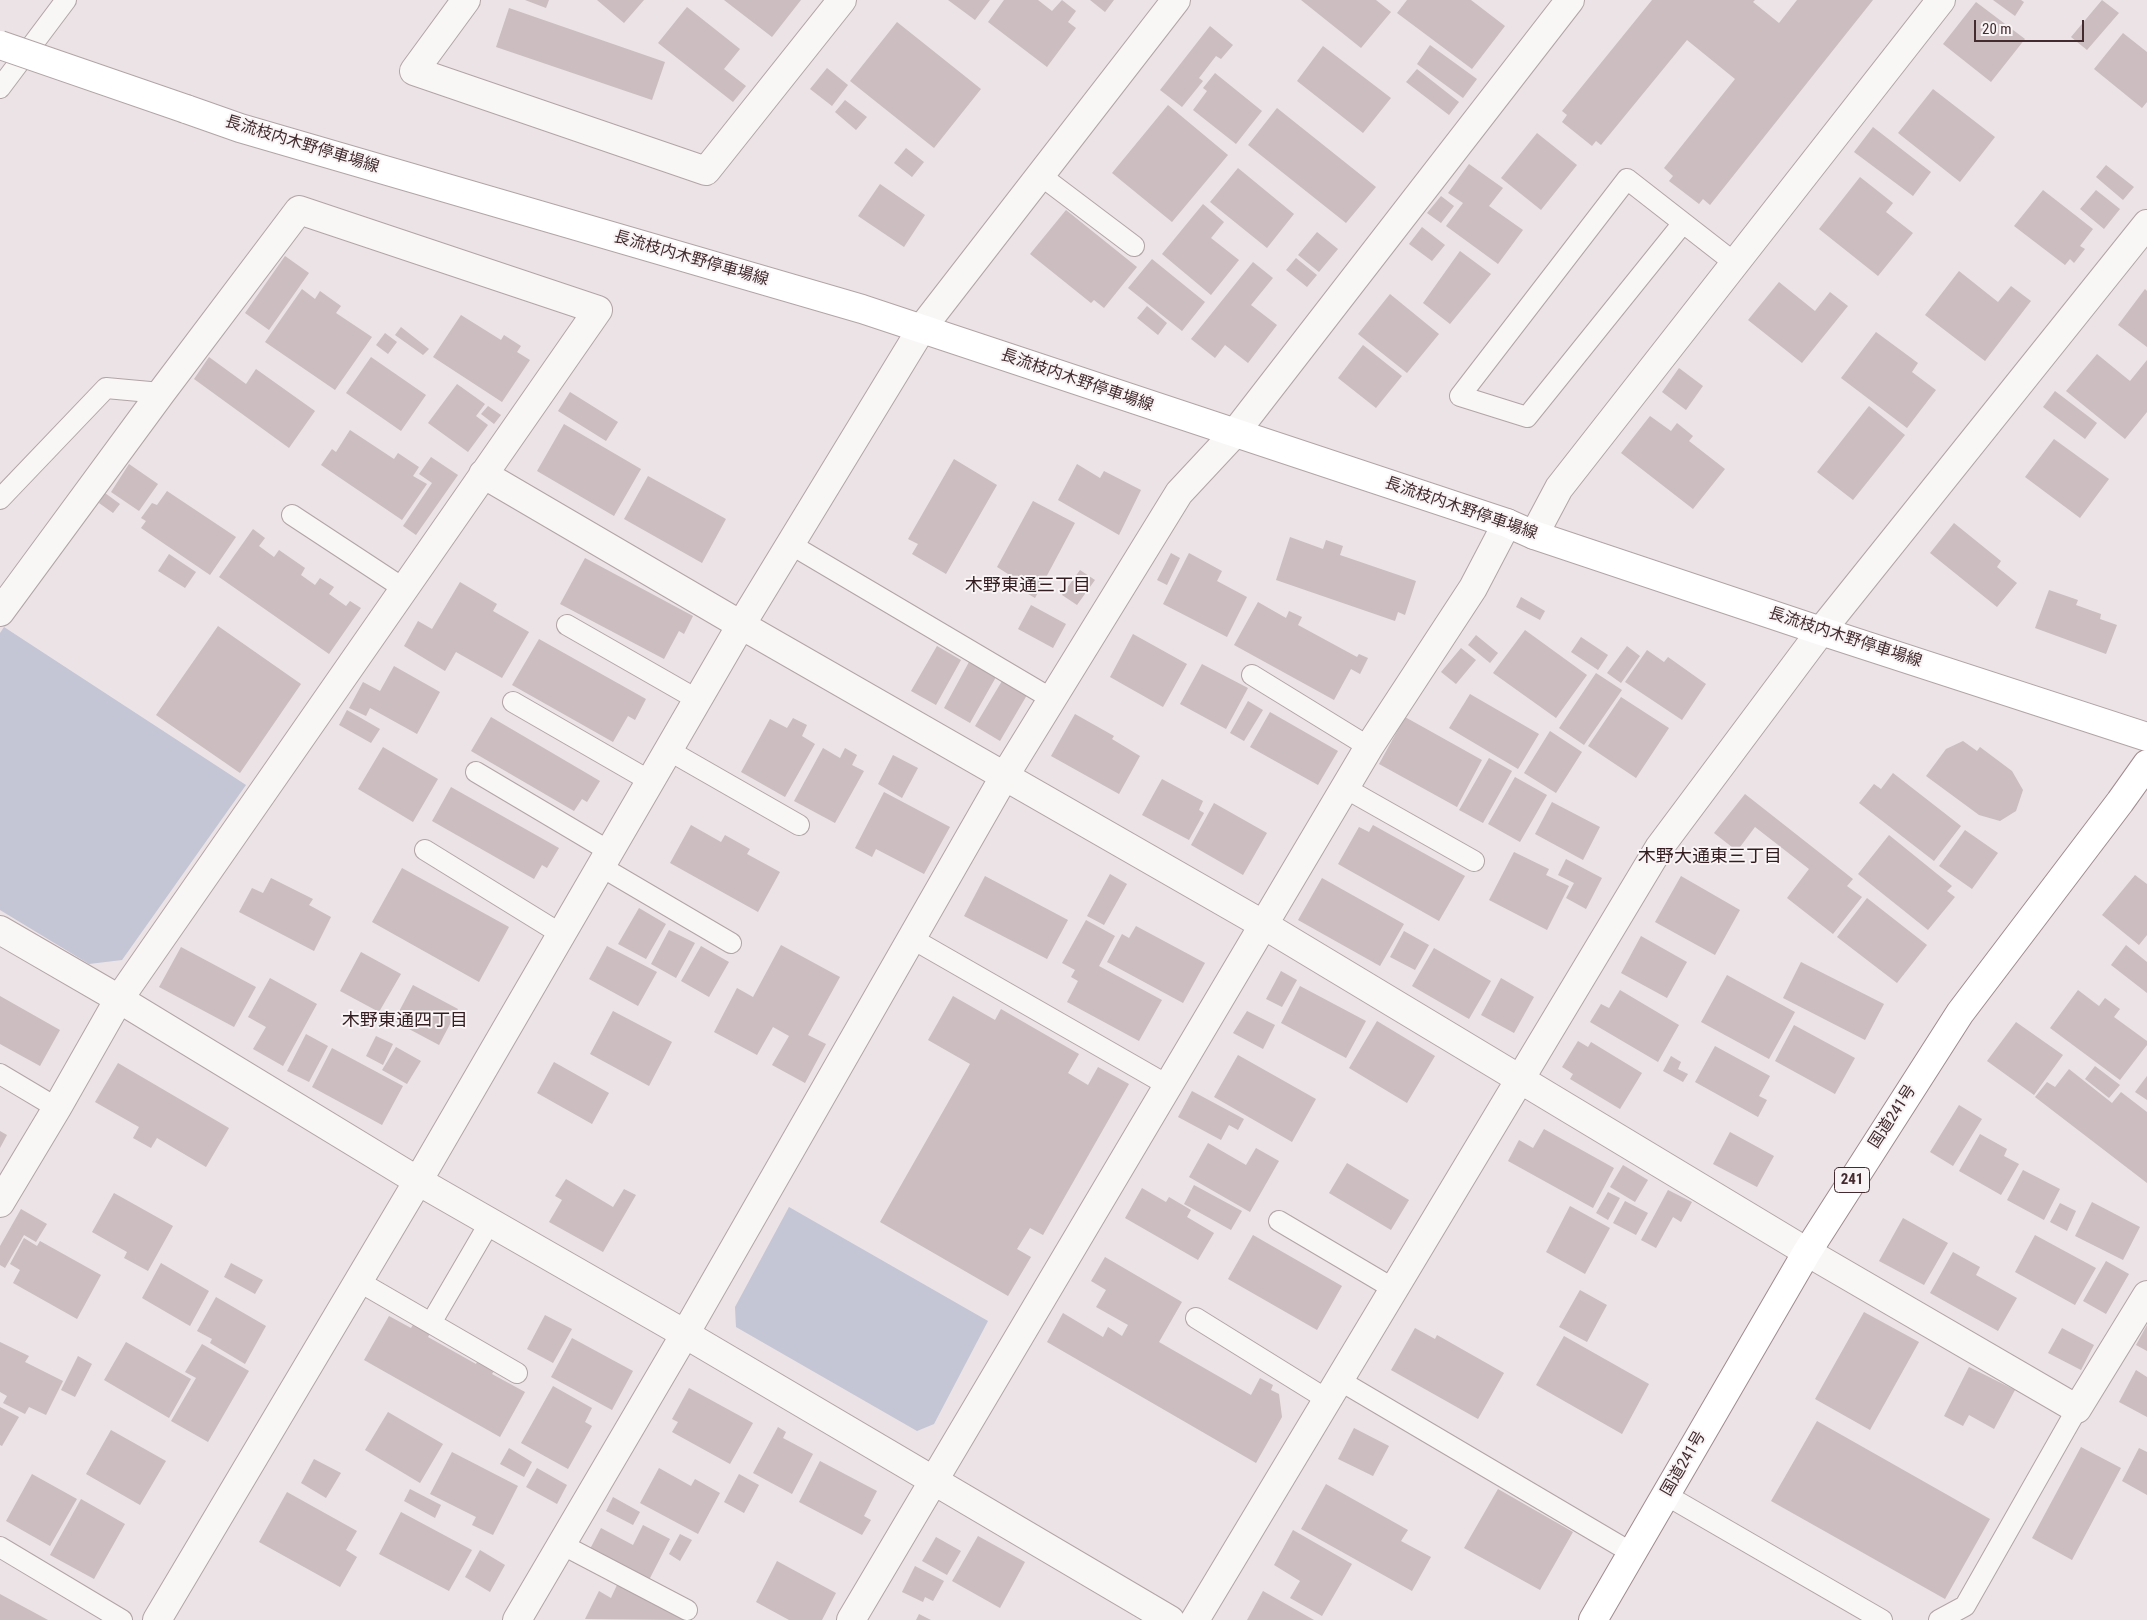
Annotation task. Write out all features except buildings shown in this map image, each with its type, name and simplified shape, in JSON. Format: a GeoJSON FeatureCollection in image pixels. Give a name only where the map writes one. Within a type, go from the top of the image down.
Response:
{"type":"FeatureCollection","features":[{"type":"Feature","properties":{"kind":"main road","name":"長流枝内木野停車場線"},"geometry":{"type":"LineString","coordinates":[[0,45],[249,131],[862,308],[1234,434],[1507,523],[1534,535],[1821,631],[2147,737]]}},
{"type":"Feature","properties":{"kind":"main road","name":"国道241号"},"geometry":{"type":"LineString","coordinates":[[1593,1620],[1806,1252],[1960,1013],[2147,764]]}},
{"type":"Feature","properties":{"kind":"street"},"geometry":{"type":"LineString","coordinates":[[466,0],[414,71],[706,171],[842,0]]}},
{"type":"Feature","properties":{"kind":"street"},"geometry":{"type":"LineString","coordinates":[[157,1620],[418,1181],[741,625],[922,328],[1176,0]]}},
{"type":"Feature","properties":{"kind":"street"},"geometry":{"type":"LineString","coordinates":[[517,1620],[685,1334],[1004,777],[1180,493],[1234,434],[1570,0]]}},
{"type":"Feature","properties":{"kind":"street"},"geometry":{"type":"LineString","coordinates":[[1534,535],[1559,488],[1941,0]]}},
{"type":"Feature","properties":{"kind":"street"},"geometry":{"type":"LineString","coordinates":[[0,612],[160,392],[299,210],[598,310],[119,999],[58,1108],[0,1203]]}},
{"type":"Feature","properties":{"kind":"street"},"geometry":{"type":"LineString","coordinates":[[1195,1620],[1659,848],[1821,631],[2147,224]]}},
{"type":"Feature","properties":{"kind":"street"},"geometry":{"type":"LineString","coordinates":[[483,474],[1264,926],[1806,1252],[2077,1409],[2147,1295]]}},
{"type":"Feature","properties":{"kind":"street"},"geometry":{"type":"LineString","coordinates":[[851,1620],[1369,747],[1473,588],[1507,523]]}},
{"type":"Feature","properties":{"kind":"street"},"geometry":{"type":"LineString","coordinates":[[0,930],[119,999],[418,1181],[685,1334],[1170,1620]]}},
{"type":"Feature","properties":{"kind":"lane"},"geometry":{"type":"LineString","coordinates":[[0,88],[66,0]]}},
{"type":"Feature","properties":{"kind":"lane"},"geometry":{"type":"LineString","coordinates":[[1040,175],[1134,246]]}},
{"type":"Feature","properties":{"kind":"lane"},"geometry":{"type":"LineString","coordinates":[[1683,223],[1527,417],[1460,396],[1627,178],[1736,264]]}},
{"type":"Feature","properties":{"kind":"lane"},"geometry":{"type":"LineString","coordinates":[[0,499],[106,388],[160,392]]}},
{"type":"Feature","properties":{"kind":"lane"},"geometry":{"type":"LineString","coordinates":[[292,515],[403,588]]}},
{"type":"Feature","properties":{"kind":"lane"},"geometry":{"type":"LineString","coordinates":[[790,544],[1052,699]]}},
{"type":"Feature","properties":{"kind":"lane"},"geometry":{"type":"LineString","coordinates":[[567,625],[698,700]]}},
{"type":"Feature","properties":{"kind":"lane"},"geometry":{"type":"LineString","coordinates":[[1252,675],[1369,747]]}},
{"type":"Feature","properties":{"kind":"lane"},"geometry":{"type":"LineString","coordinates":[[513,702],[650,781]]}},
{"type":"Feature","properties":{"kind":"lane"},"geometry":{"type":"LineString","coordinates":[[668,750],[799,825]]}},
{"type":"Feature","properties":{"kind":"lane"},"geometry":{"type":"LineString","coordinates":[[476,772],[731,943]]}},
{"type":"Feature","properties":{"kind":"lane"},"geometry":{"type":"LineString","coordinates":[[1345,788],[1474,861]]}},
{"type":"Feature","properties":{"kind":"lane"},"geometry":{"type":"LineString","coordinates":[[425,850],[561,934]]}},
{"type":"Feature","properties":{"kind":"lane"},"geometry":{"type":"LineString","coordinates":[[911,938],[1169,1086]]}},
{"type":"Feature","properties":{"kind":"lane"},"geometry":{"type":"LineString","coordinates":[[0,1074],[58,1108]]}},
{"type":"Feature","properties":{"kind":"lane"},"geometry":{"type":"LineString","coordinates":[[1279,1221],[1394,1289]]}},
{"type":"Feature","properties":{"kind":"lane"},"geometry":{"type":"LineString","coordinates":[[431,1323],[490,1222]]}},
{"type":"Feature","properties":{"kind":"lane"},"geometry":{"type":"LineString","coordinates":[[358,1281],[517,1373]]}},
{"type":"Feature","properties":{"kind":"lane"},"geometry":{"type":"LineString","coordinates":[[1196,1318],[1333,1390],[1632,1553]]}},
{"type":"Feature","properties":{"kind":"lane"},"geometry":{"type":"LineString","coordinates":[[1939,1620],[1965,1606],[2077,1409]]}},
{"type":"Feature","properties":{"kind":"lane"},"geometry":{"type":"LineString","coordinates":[[1666,1495],[1882,1620]]}},
{"type":"Feature","properties":{"kind":"lane"},"geometry":{"type":"LineString","coordinates":[[561,1544],[687,1610]]}},
{"type":"Feature","properties":{"kind":"lane"},"geometry":{"type":"LineString","coordinates":[[0,1547],[122,1620]]}},
{"type":"Feature","properties":{"kind":"shaded area"},"geometry":{"type":"Polygon","coordinates":[[[4,627],[246,785],[122,960],[89,964],[0,910],[0,633],[4,627]]]}},
{"type":"Feature","properties":{"kind":"shaded area"},"geometry":{"type":"Polygon","coordinates":[[[789,1207],[988,1321],[934,1424],[917,1431],[736,1327],[735,1307],[789,1207]]]}},
{"type":"Feature","properties":{"kind":"district","name":"木野東通三丁目"},"geometry":{"type":"Point","coordinates":[1028,586]}},
{"type":"Feature","properties":{"kind":"district","name":"木野大通東三丁目"},"geometry":{"type":"Point","coordinates":[1710,857]}},
{"type":"Feature","properties":{"kind":"district","name":"木野東通四丁目"},"geometry":{"type":"Point","coordinates":[405,1021]}}]}
